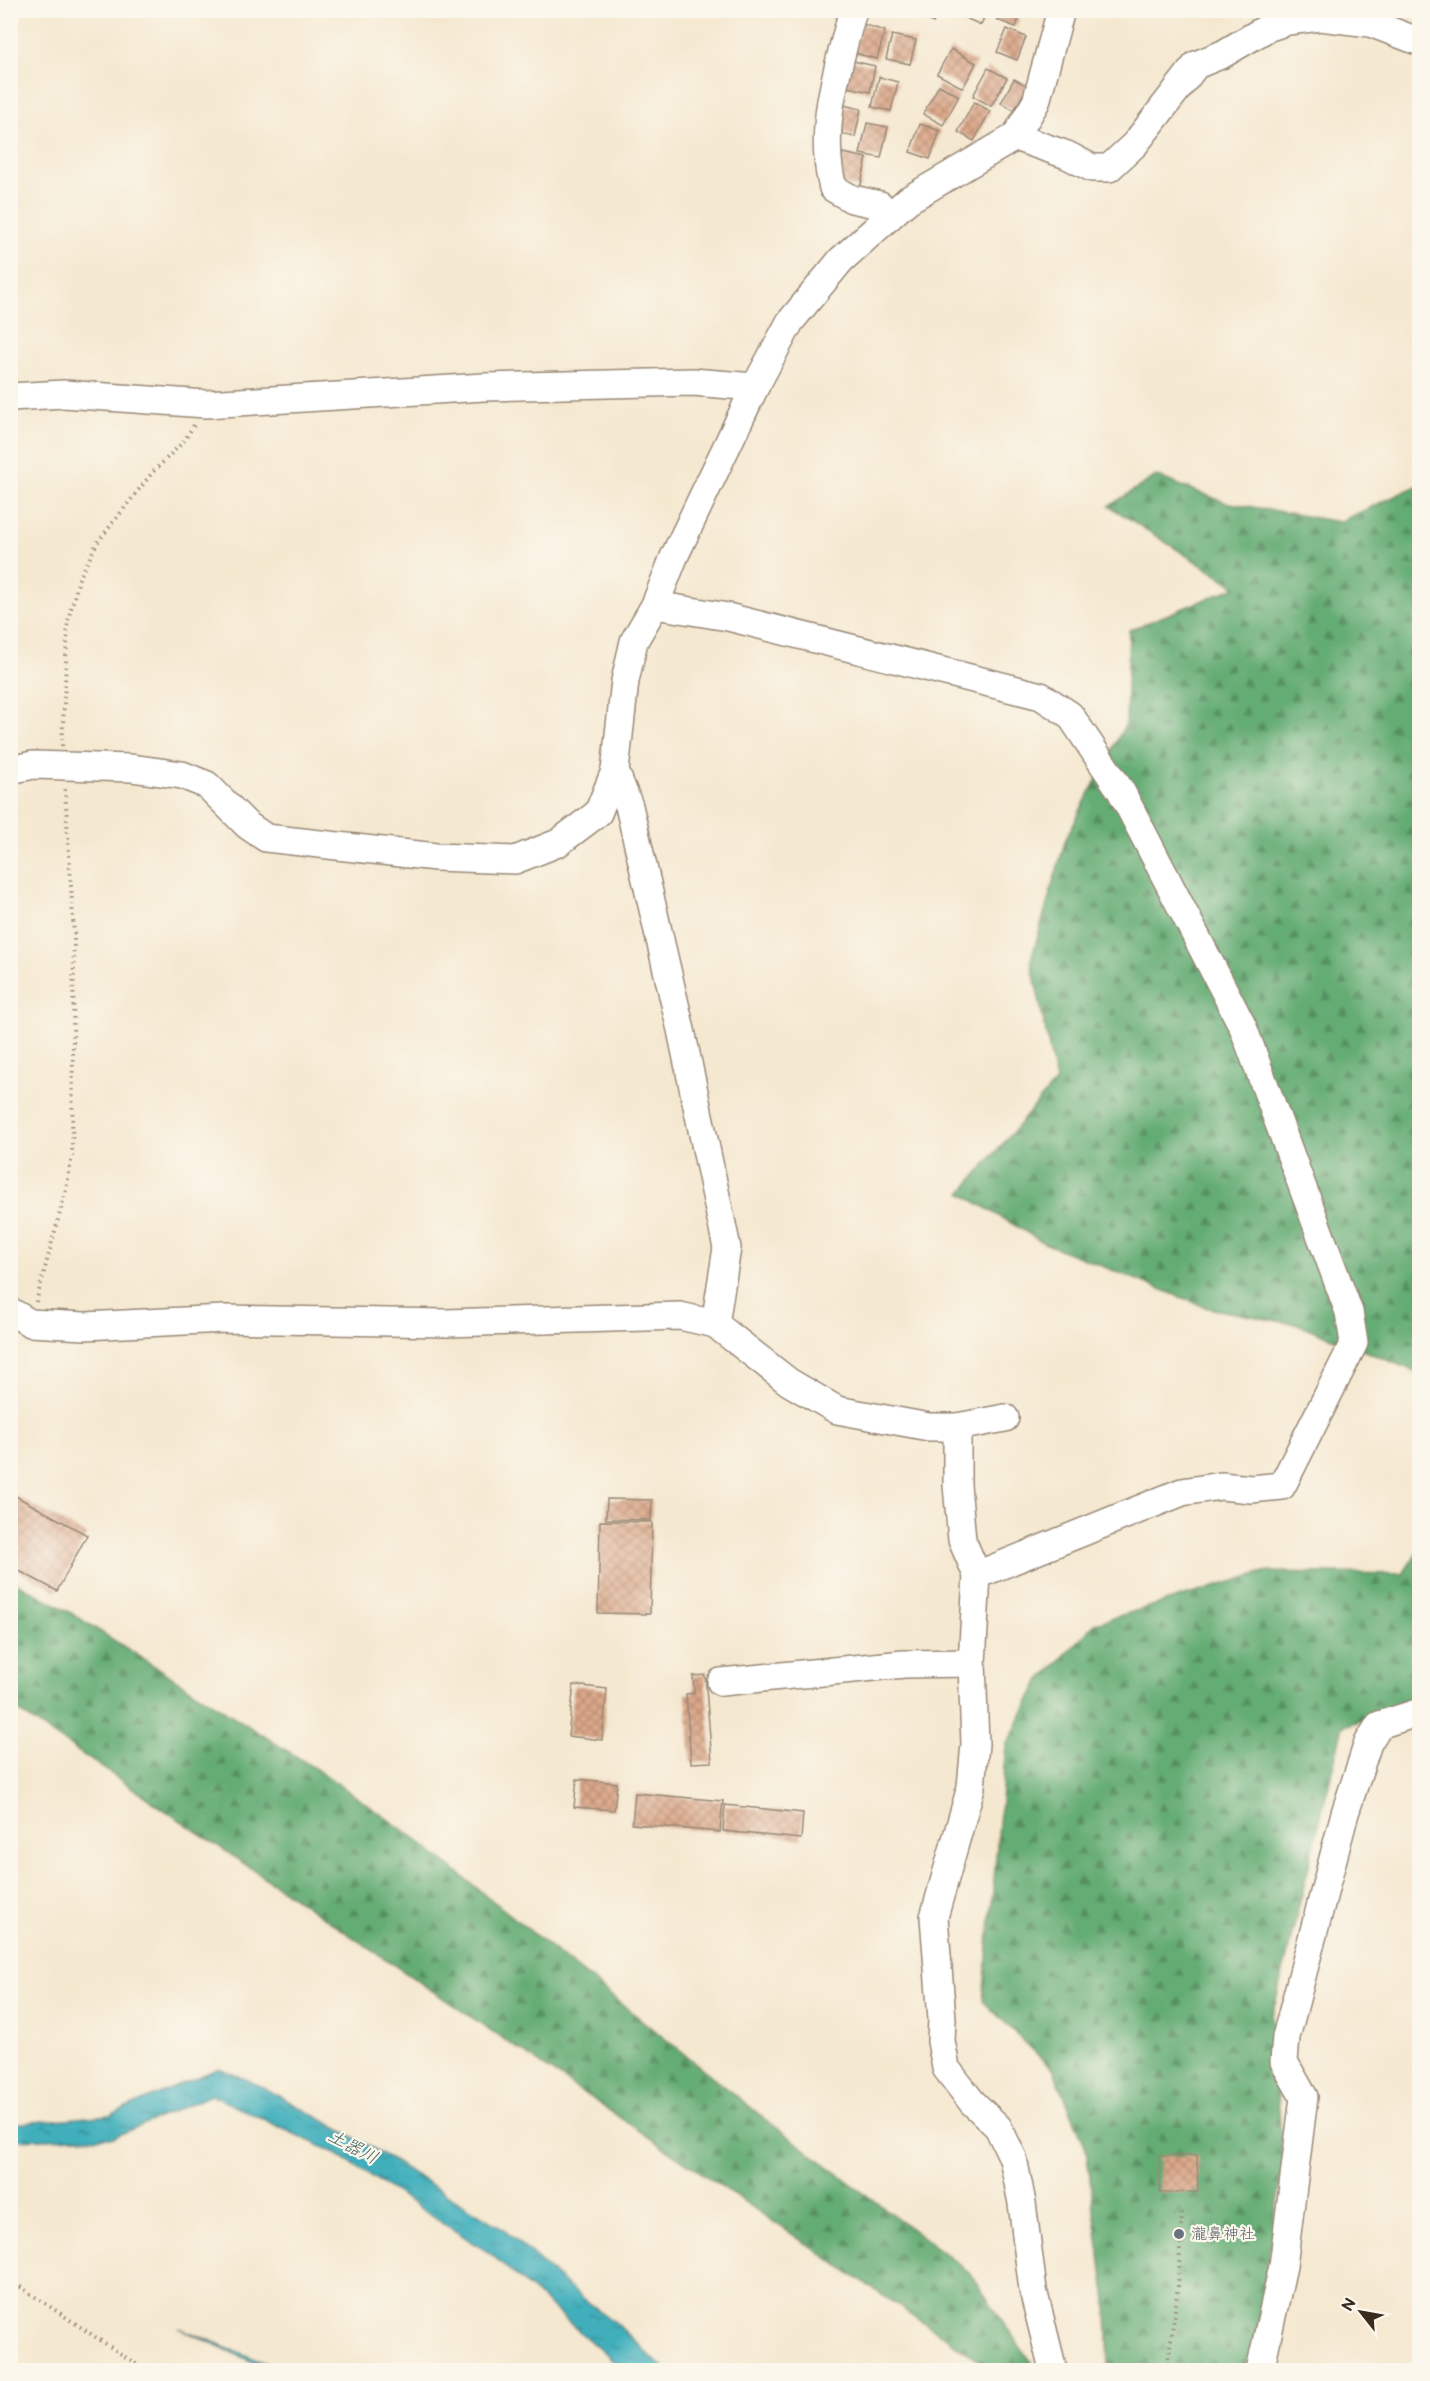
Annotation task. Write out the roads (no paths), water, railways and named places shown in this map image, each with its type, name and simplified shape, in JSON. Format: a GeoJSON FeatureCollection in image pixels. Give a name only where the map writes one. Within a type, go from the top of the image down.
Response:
{"type":"FeatureCollection","features":[{"type":"Feature","properties":{"kind":"street"},"geometry":{"type":"LineString","coordinates":[[853,10],[836,68],[826,164],[833,188],[852,199],[880,205],[888,218]]}},
{"type":"Feature","properties":{"kind":"street"},"geometry":{"type":"LineString","coordinates":[[10,770],[44,765],[131,768],[182,775],[207,785],[247,825],[266,838],[436,857],[515,860],[558,843],[598,813],[615,771],[625,681],[634,641],[655,605],[674,557],[755,387],[790,322],[841,260],[908,200],[1018,131],[1036,102],[1060,10]]}},
{"type":"Feature","properties":{"kind":"street"},"geometry":{"type":"LineString","coordinates":[[1018,131],[1092,168],[1109,168],[1135,144],[1196,65],[1223,54],[1267,28],[1288,21],[1320,17],[1370,23],[1419,42]]}},
{"type":"Feature","properties":{"kind":"street"},"geometry":{"type":"LineString","coordinates":[[10,397],[64,394],[206,404],[484,387],[693,382],[755,387]]}},
{"type":"Feature","properties":{"kind":"street"},"geometry":{"type":"LineString","coordinates":[[655,605],[728,617],[1041,696],[1070,715],[1121,791],[1243,1027],[1348,1312],[1354,1343],[1282,1486],[1251,1489],[1221,1486],[1182,1492],[977,1575]]}},
{"type":"Feature","properties":{"kind":"street"},"geometry":{"type":"LineString","coordinates":[[615,771],[631,818],[681,1030],[727,1248],[715,1324]]}},
{"type":"Feature","properties":{"kind":"street"},"geometry":{"type":"LineString","coordinates":[[20,1317],[85,1326],[224,1319],[446,1323],[680,1316],[715,1324],[789,1382],[837,1410],[929,1427],[957,1427],[1005,1418]]}},
{"type":"Feature","properties":{"kind":"street"},"geometry":{"type":"LineString","coordinates":[[957,1427],[957,1485],[962,1540],[977,1575],[972,1663],[975,1744],[971,1787],[934,1917],[942,2019],[940,2042],[946,2068],[972,2102],[998,2127],[1013,2158],[1022,2203],[1033,2290],[1053,2370]]}},
{"type":"Feature","properties":{"kind":"street"},"geometry":{"type":"LineString","coordinates":[[721,1682],[903,1664],[972,1663]]}},
{"type":"Feature","properties":{"kind":"street"},"geometry":{"type":"LineString","coordinates":[[1260,2370],[1283,2266],[1304,2097],[1284,2062],[1286,2037],[1345,1813],[1368,1743],[1380,1725],[1419,1712]]}},
{"type":"Feature","properties":{"kind":"water","name":"土器川"},"geometry":{"type":"Polygon","coordinates":[[[219,2068],[263,2087],[364,2143],[503,2229],[566,2285],[618,2325],[665,2370],[623,2370],[491,2254],[335,2153],[211,2095],[114,2137],[11,2140],[11,2124],[110,2115],[219,2068]]]}},
{"type":"Feature","properties":{"kind":"water"},"geometry":{"type":"Polygon","coordinates":[[[179,2328],[283,2370],[270,2370],[179,2328]]]}},
{"type":"Feature","properties":{"kind":"place","name":"瀧鼻神社"},"geometry":{"type":"Point","coordinates":[1179,2234]}}]}
